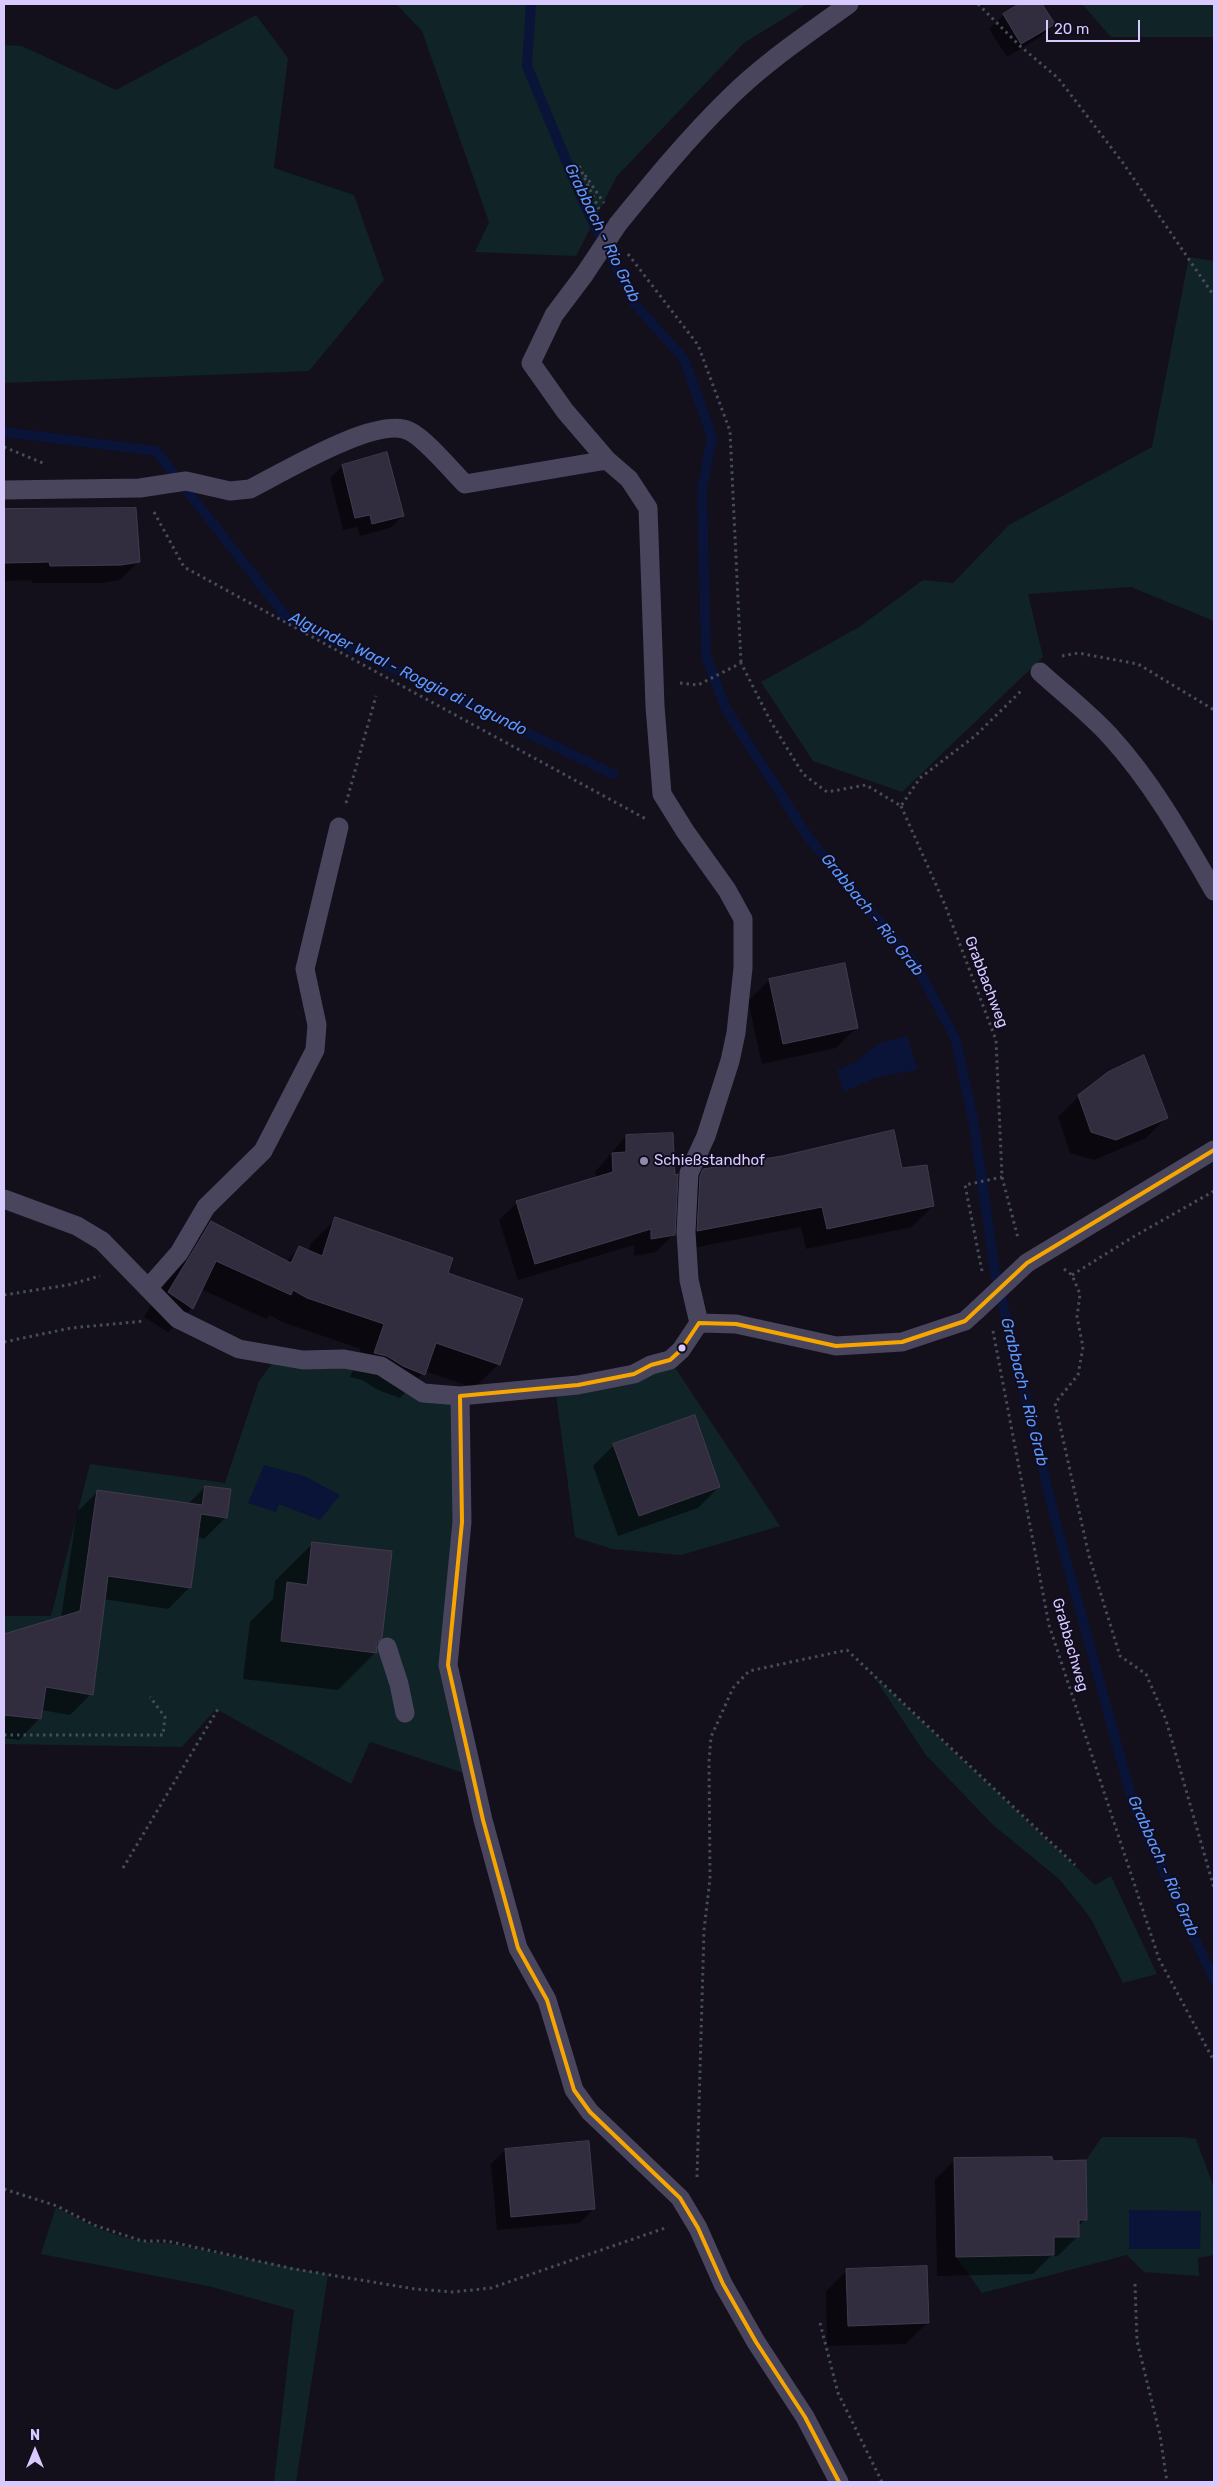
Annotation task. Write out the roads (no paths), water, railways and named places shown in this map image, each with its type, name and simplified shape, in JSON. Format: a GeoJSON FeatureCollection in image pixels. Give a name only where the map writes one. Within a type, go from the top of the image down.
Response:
{"type":"FeatureCollection","features":[{"type":"Feature","properties":{"kind":"lane"},"geometry":{"type":"LineString","coordinates":[[4,1200],[77,1226],[102,1241],[133,1275],[149,1287],[178,1319],[239,1349],[303,1360],[344,1359],[381,1366],[423,1393],[460,1396],[578,1385],[634,1374],[650,1365],[670,1360],[682,1350],[699,1323],[689,1280],[686,1232],[689,1173],[706,1136],[730,1061],[736,1034],[744,945],[743,919],[727,890],[685,831],[662,794],[655,706],[648,508],[629,479],[607,460],[565,411],[531,363],[554,315],[584,275],[610,221],[655,178],[729,97],[794,44],[849,4]]}},
{"type":"Feature","properties":{"kind":"lane"},"geometry":{"type":"LineString","coordinates":[[4,490],[140,488],[186,481],[230,491],[250,489],[366,432],[396,426],[410,431],[465,484],[607,460]]}},
{"type":"Feature","properties":{"kind":"lane"},"geometry":{"type":"LineString","coordinates":[[1040,672],[1110,736],[1138,771],[1176,825],[1214,891]]}},
{"type":"Feature","properties":{"kind":"lane"},"geometry":{"type":"LineString","coordinates":[[149,1287],[179,1253],[206,1207],[263,1151],[315,1050],[317,1024],[305,969],[339,827]]}},
{"type":"Feature","properties":{"kind":"lane"},"geometry":{"type":"LineString","coordinates":[[699,1323],[736,1324],[836,1346],[902,1342],[965,1321],[1035,1258],[1214,1150]]}},
{"type":"Feature","properties":{"kind":"lane"},"geometry":{"type":"LineString","coordinates":[[460,1396],[462,1522],[448,1665],[483,1820],[518,1948],[547,2000],[574,2090],[590,2112],[680,2198],[692,2218],[722,2284],[756,2342],[805,2417],[839,2482]]}},
{"type":"Feature","properties":{"kind":"lane"},"geometry":{"type":"LineString","coordinates":[[387,1647],[399,1684],[404,1713]]}},
{"type":"Feature","properties":{"kind":"water"},"geometry":{"type":"Polygon","coordinates":[[[907,1036],[918,1070],[877,1077],[844,1092],[837,1070],[857,1061],[879,1043],[907,1036]]]}},
{"type":"Feature","properties":{"kind":"water"},"geometry":{"type":"Polygon","coordinates":[[[264,1465],[304,1476],[340,1495],[320,1520],[279,1504],[276,1512],[248,1503],[264,1465]]]}},
{"type":"Feature","properties":{"kind":"water"},"geometry":{"type":"Polygon","coordinates":[[[1129,2210],[1201,2211],[1200,2249],[1129,2249],[1129,2210]]]}},
{"type":"Feature","properties":{"kind":"waterway","name":"Grabbach - Rio Grab"},"geometry":{"type":"LineString","coordinates":[[531,4],[527,66],[585,206],[634,303],[684,359],[712,437],[702,490],[706,655],[725,707],[808,837],[916,965],[956,1040],[974,1125],[995,1272],[1055,1519],[1134,1807],[1214,1980]]}},
{"type":"Feature","properties":{"kind":"waterway","name":"Algunder Waal - Roggia di Lagundo"},"geometry":{"type":"LineString","coordinates":[[4,432],[156,451],[287,618],[613,774]]}},
{"type":"Feature","properties":{"kind":"place","name":"Schießstandhof"},"geometry":{"type":"Point","coordinates":[644,1161]}}]}
